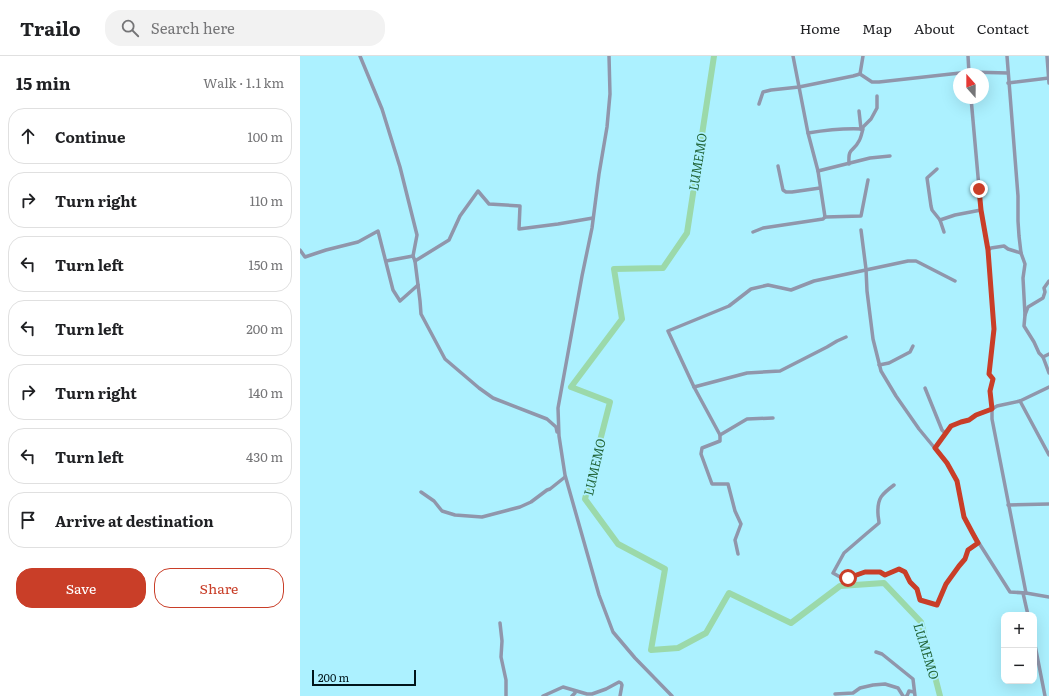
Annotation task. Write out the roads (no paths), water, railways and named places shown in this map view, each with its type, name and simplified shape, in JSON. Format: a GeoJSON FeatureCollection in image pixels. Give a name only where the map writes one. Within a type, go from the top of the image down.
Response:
{"type":"FeatureCollection","features":[{"type":"Feature","properties":{"kind":"street"},"geometry":{"type":"LineString","coordinates":[[360,56],[382,109],[400,167],[417,235],[413,256],[415,261],[421,314],[445,359],[493,398],[547,420],[556,427],[565,477],[599,595],[613,632],[635,658],[672,696]]}},
{"type":"Feature","properties":{"kind":"street"},"geometry":{"type":"LineString","coordinates":[[558,436],[558,408],[593,218],[607,127],[610,94],[609,56]]}},
{"type":"Feature","properties":{"kind":"street"},"geometry":{"type":"LineString","coordinates":[[793,56],[808,133],[818,171],[825,217]]}},
{"type":"Feature","properties":{"kind":"street"},"geometry":{"type":"LineString","coordinates":[[860,74],[863,56]]}},
{"type":"Feature","properties":{"kind":"street"},"geometry":{"type":"LineString","coordinates":[[968,56],[969,68]]}},
{"type":"Feature","properties":{"kind":"street"},"geometry":{"type":"LineString","coordinates":[[1007,56],[1018,196],[1018,221],[1021,253],[1025,264],[1023,283],[1025,314],[1024,326],[1039,353],[1043,357],[1049,373]]}},
{"type":"Feature","properties":{"kind":"street"},"geometry":{"type":"LineString","coordinates":[[1047,56],[1049,83]]}},
{"type":"Feature","properties":{"kind":"street"},"geometry":{"type":"LineString","coordinates":[[989,73],[1008,73]]}},
{"type":"Feature","properties":{"kind":"street"},"geometry":{"type":"LineString","coordinates":[[759,104],[763,92],[799,87],[860,74],[872,82],[953,75]]}},
{"type":"Feature","properties":{"kind":"street"},"geometry":{"type":"LineString","coordinates":[[1008,83],[1049,78]]}},
{"type":"Feature","properties":{"kind":"street"},"geometry":{"type":"LineString","coordinates":[[808,133],[844,128],[861,129],[871,119],[877,108],[877,96]]}},
{"type":"Feature","properties":{"kind":"street"},"geometry":{"type":"LineString","coordinates":[[972,104],[981,210],[988,250],[994,329],[989,374],[993,379],[990,391],[992,419],[1027,612]]}},
{"type":"Feature","properties":{"kind":"street"},"geometry":{"type":"LineString","coordinates":[[849,164],[848,155],[859,141],[863,129],[861,129],[859,111]]}},
{"type":"Feature","properties":{"kind":"street"},"geometry":{"type":"LineString","coordinates":[[818,171],[870,158],[890,156]]}},
{"type":"Feature","properties":{"kind":"street"},"geometry":{"type":"LineString","coordinates":[[778,166],[783,190],[786,192],[820,188]]}},
{"type":"Feature","properties":{"kind":"street"},"geometry":{"type":"LineString","coordinates":[[937,169],[927,178],[932,210],[940,220],[944,232]]}},
{"type":"Feature","properties":{"kind":"street"},"geometry":{"type":"LineString","coordinates":[[753,232],[763,228],[822,219],[825,217],[861,216],[868,180]]}},
{"type":"Feature","properties":{"kind":"street"},"geometry":{"type":"LineString","coordinates":[[415,261],[449,240],[460,216],[478,191],[488,204],[520,206],[519,229],[593,218]]}},
{"type":"Feature","properties":{"kind":"street"},"geometry":{"type":"LineString","coordinates":[[940,220],[955,215],[981,210]]}},
{"type":"Feature","properties":{"kind":"street"},"geometry":{"type":"LineString","coordinates":[[861,230],[873,339],[881,371],[919,429],[947,463],[957,481],[964,517],[978,543],[1010,592],[1049,598]]}},
{"type":"Feature","properties":{"kind":"street"},"geometry":{"type":"LineString","coordinates":[[300,250],[305,257],[358,242],[378,231],[393,290],[400,301],[418,285]]}},
{"type":"Feature","properties":{"kind":"street"},"geometry":{"type":"LineString","coordinates":[[988,250],[991,248],[1004,246],[1008,249],[1021,253]]}},
{"type":"Feature","properties":{"kind":"street"},"geometry":{"type":"LineString","coordinates":[[386,261],[413,256]]}},
{"type":"Feature","properties":{"kind":"street"},"geometry":{"type":"LineString","coordinates":[[738,554],[735,540],[741,524],[735,510],[728,484],[712,484],[701,454],[702,448],[720,441],[720,434],[694,387],[668,331],[729,306],[751,289],[768,285],[791,290],[814,281],[908,260],[916,261],[955,281]]}},
{"type":"Feature","properties":{"kind":"street"},"geometry":{"type":"LineString","coordinates":[[1025,314],[1028,306],[1044,298],[1044,288],[1049,281]]}},
{"type":"Feature","properties":{"kind":"street"},"geometry":{"type":"LineString","coordinates":[[694,387],[747,373],[780,370],[846,337]]}},
{"type":"Feature","properties":{"kind":"street"},"geometry":{"type":"LineString","coordinates":[[879,365],[889,363],[910,352],[912,346]]}},
{"type":"Feature","properties":{"kind":"street"},"geometry":{"type":"LineString","coordinates":[[1043,357],[1049,354]]}},
{"type":"Feature","properties":{"kind":"street"},"geometry":{"type":"LineString","coordinates":[[935,448],[951,426],[969,420],[976,415],[997,406],[1020,401],[1049,387]]}},
{"type":"Feature","properties":{"kind":"street"},"geometry":{"type":"LineString","coordinates":[[925,388],[942,430],[945,433]]}},
{"type":"Feature","properties":{"kind":"street"},"geometry":{"type":"LineString","coordinates":[[1020,401],[1049,455]]}},
{"type":"Feature","properties":{"kind":"street"},"geometry":{"type":"LineString","coordinates":[[720,434],[747,419],[773,418]]}},
{"type":"Feature","properties":{"kind":"street"},"geometry":{"type":"LineString","coordinates":[[421,492],[434,502],[442,511],[455,516],[482,517],[520,507],[531,502],[565,477]]}},
{"type":"Feature","properties":{"kind":"street"},"geometry":{"type":"LineString","coordinates":[[894,485],[884,492],[878,501],[879,523],[844,553],[833,572],[840,577],[848,578],[865,572],[880,572],[885,575],[899,569],[905,572],[910,582],[917,589],[920,600],[937,605],[946,584],[965,559],[968,550],[978,543]]}},
{"type":"Feature","properties":{"kind":"street"},"geometry":{"type":"LineString","coordinates":[[1008,505],[1049,504]]}},
{"type":"Feature","properties":{"kind":"street"},"geometry":{"type":"LineString","coordinates":[[500,623],[502,641],[501,657],[506,680],[506,696]]}},
{"type":"Feature","properties":{"kind":"street"},"geometry":{"type":"LineString","coordinates":[[1036,648],[1045,696]]}},
{"type":"Feature","properties":{"kind":"street"},"geometry":{"type":"LineString","coordinates":[[876,652],[882,654],[913,679],[914,694]]}},
{"type":"Feature","properties":{"kind":"street"},"geometry":{"type":"LineString","coordinates":[[543,696],[563,687],[575,694],[592,694],[620,682],[622,683],[620,696]]}},
{"type":"Feature","properties":{"kind":"street"},"geometry":{"type":"LineString","coordinates":[[835,694],[853,694],[864,687],[885,684],[898,688],[904,696],[907,696],[909,691],[914,694]]}},
{"type":"Feature","properties":{"kind":"waterway","name":"LUMEMO"},"geometry":{"type":"LineString","coordinates":[[714,56],[687,233],[663,268],[614,269],[622,319],[571,387],[610,402],[585,499],[618,544],[665,569],[651,650],[678,648],[706,633],[729,593],[791,623],[840,586],[884,583],[921,622],[940,696]]}}]}
